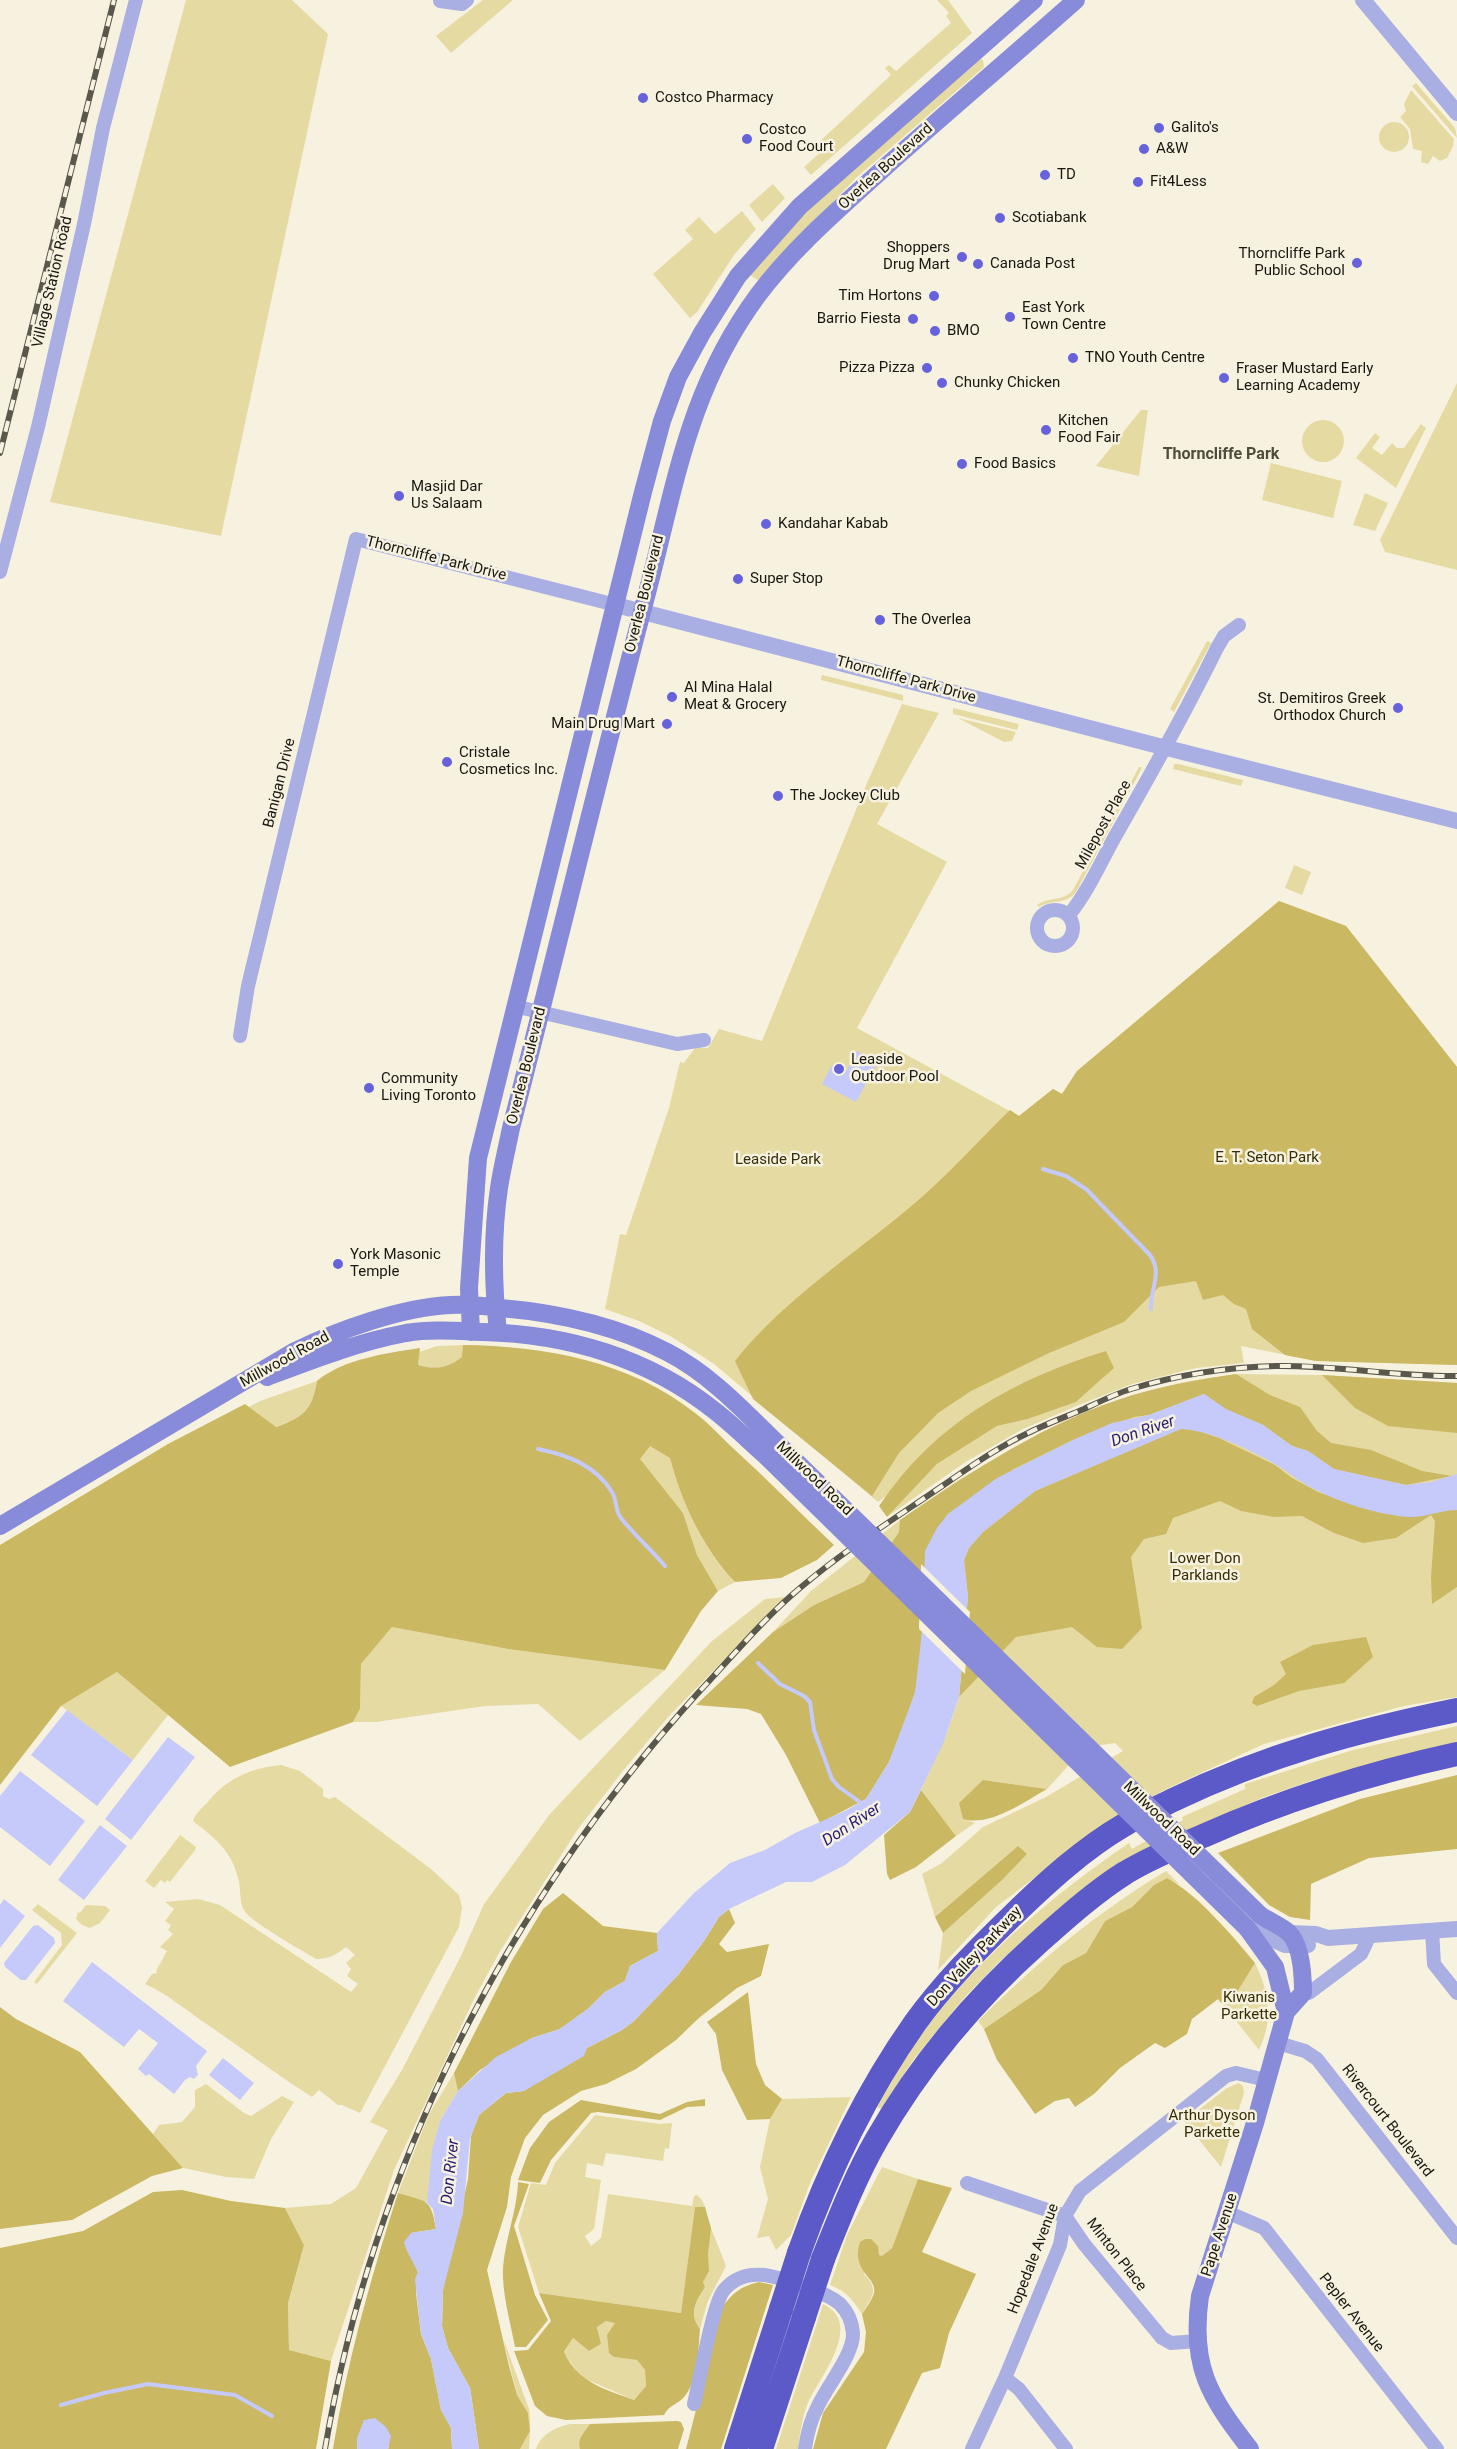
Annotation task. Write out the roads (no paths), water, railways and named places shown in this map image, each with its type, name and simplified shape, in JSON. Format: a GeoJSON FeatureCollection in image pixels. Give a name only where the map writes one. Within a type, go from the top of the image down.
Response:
{"type":"FeatureCollection","features":[{"type":"Feature","properties":{"kind":"highway","name":"Don Valley Parkway"},"geometry":{"type":"LineString","coordinates":[[736,2449],[799,2253],[832,2166],[866,2101],[916,2022],[985,1942],[1061,1870],[1093,1845],[1126,1824],[1242,1768],[1354,1732],[1457,1710]]}},
{"type":"Feature","properties":{"kind":"highway"},"geometry":{"type":"LineString","coordinates":[[761,2449],[823,2259],[852,2188],[876,2140],[930,2059],[963,2017],[1009,1969],[1096,1894],[1155,1857],[1261,1811],[1372,1776],[1457,1754]]}},
{"type":"Feature","properties":{"kind":"main road","name":"Overlea Boulevard"},"geometry":{"type":"LineString","coordinates":[[471,1332],[471,1256],[478,1158],[643,492],[662,421],[678,377],[702,333],[738,276],[800,206],[1034,0]]}},
{"type":"Feature","properties":{"kind":"main road","name":"Overlea Boulevard"},"geometry":{"type":"LineString","coordinates":[[498,1332],[495,1254],[499,1189],[511,1128],[672,487],[692,418],[710,375],[734,331],[759,294],[805,240],[1076,0]]}},
{"type":"Feature","properties":{"kind":"main road","name":"Millwood Road"},"geometry":{"type":"LineString","coordinates":[[0,1526],[295,1351],[329,1335],[414,1311],[452,1305],[546,1312],[615,1330],[668,1352],[726,1394],[772,1450],[1254,1922],[1293,1940]]}},
{"type":"Feature","properties":{"kind":"main road","name":"Millwood Road"},"geometry":{"type":"LineString","coordinates":[[229,1392],[324,1355],[406,1333],[443,1330],[546,1337],[603,1350],[652,1371],[772,1450]]}},
{"type":"Feature","properties":{"kind":"main road","name":"Pape Avenue"},"geometry":{"type":"LineString","coordinates":[[1254,1922],[1275,1967],[1286,2013]]}},
{"type":"Feature","properties":{"kind":"main road"},"geometry":{"type":"LineString","coordinates":[[1293,1940],[1302,1971],[1303,1993]]}},
{"type":"Feature","properties":{"kind":"main road","name":"Pape Avenue"},"geometry":{"type":"LineString","coordinates":[[1250,2449],[1211,2394],[1202,2367],[1198,2341],[1200,2296],[1286,2013],[1303,1993]]}},
{"type":"Feature","properties":{"kind":"street","name":"Village Station Road"},"geometry":{"type":"LineString","coordinates":[[0,572],[38,427],[103,128],[136,0]]}},
{"type":"Feature","properties":{"kind":"street"},"geometry":{"type":"LineString","coordinates":[[440,1],[462,4],[467,0]]}},
{"type":"Feature","properties":{"kind":"street"},"geometry":{"type":"LineString","coordinates":[[1363,0],[1457,113]]}},
{"type":"Feature","properties":{"kind":"street","name":"Thorncliffe Park Drive"},"geometry":{"type":"LineString","coordinates":[[356,539],[1166,748],[1457,820]]}},
{"type":"Feature","properties":{"kind":"street","name":"Banigan Drive"},"geometry":{"type":"LineString","coordinates":[[240,1036],[248,986],[356,539]]}},
{"type":"Feature","properties":{"kind":"street","name":"Milepost Place"},"geometry":{"type":"LineString","coordinates":[[1069,915],[1085,895],[1115,836],[1166,748],[1224,636],[1239,625]]}},
{"type":"Feature","properties":{"kind":"street"},"geometry":{"type":"LineString","coordinates":[[514,1006],[677,1044],[704,1040]]}},
{"type":"Feature","properties":{"kind":"street"},"geometry":{"type":"LineString","coordinates":[[1293,1940],[1316,1944],[1328,1938],[1457,1929]]}},
{"type":"Feature","properties":{"kind":"street"},"geometry":{"type":"LineString","coordinates":[[1432,1930],[1434,1964],[1457,1993]]}},
{"type":"Feature","properties":{"kind":"street"},"geometry":{"type":"LineString","coordinates":[[1303,1993],[1309,1993],[1361,1954],[1370,1935]]}},
{"type":"Feature","properties":{"kind":"street","name":"Rivercourt Boulevard"},"geometry":{"type":"LineString","coordinates":[[1278,2043],[1305,2051],[1317,2059],[1457,2238]]}},
{"type":"Feature","properties":{"kind":"street","name":"Hopedale Avenue"},"geometry":{"type":"LineString","coordinates":[[972,2449],[1005,2378],[1060,2245],[1065,2216],[1080,2191],[1226,2076],[1236,2073],[1266,2080]]}},
{"type":"Feature","properties":{"kind":"street","name":"Minton Place"},"geometry":{"type":"LineString","coordinates":[[967,2182],[1065,2216],[1084,2244],[1162,2338],[1171,2343],[1198,2341]]}},
{"type":"Feature","properties":{"kind":"street","name":"Pepler Avenue"},"geometry":{"type":"LineString","coordinates":[[1227,2212],[1264,2228],[1437,2449]]}},
{"type":"Feature","properties":{"kind":"street"},"geometry":{"type":"LineString","coordinates":[[694,2404],[716,2306],[725,2288],[752,2274],[765,2274],[829,2296],[840,2303],[848,2313],[853,2332],[852,2345],[818,2405],[805,2449]]}},
{"type":"Feature","properties":{"kind":"street"},"geometry":{"type":"LineString","coordinates":[[1005,2378],[1019,2389],[1066,2449]]}},
{"type":"Feature","properties":{"kind":"water"},"geometry":{"type":"Polygon","coordinates":[[[857,1051],[878,1062],[856,1102],[822,1084],[832,1065],[846,1072],[857,1051]]]}},
{"type":"Feature","properties":{"kind":"water","name":"Don River"},"geometry":{"type":"Polygon","coordinates":[[[1204,1394],[1226,1409],[1263,1425],[1292,1446],[1308,1451],[1334,1469],[1406,1485],[1431,1482],[1457,1474],[1457,1510],[1411,1517],[1364,1508],[1312,1488],[1275,1464],[1242,1447],[1204,1433],[1181,1429],[1035,1491],[983,1532],[969,1548],[964,1560],[968,1597],[959,1697],[943,1744],[910,1812],[845,1865],[812,1882],[786,1882],[729,1909],[719,1917],[678,1975],[634,2021],[622,2030],[587,2048],[584,2056],[524,2091],[506,2093],[479,2115],[470,2139],[463,2213],[443,2290],[442,2326],[448,2348],[470,2388],[479,2449],[452,2449],[451,2428],[441,2410],[431,2359],[421,2334],[415,2279],[418,2272],[404,2242],[411,2233],[436,2229],[433,2209],[427,2203],[432,2150],[440,2121],[458,2091],[496,2057],[532,2038],[560,2029],[589,2008],[605,1992],[625,1981],[630,1966],[658,1951],[657,1933],[694,1893],[730,1863],[765,1850],[866,1799],[889,1762],[915,1693],[922,1631],[925,1551],[937,1528],[948,1514],[997,1478],[1073,1440],[1112,1423],[1149,1415],[1204,1394]]]}},
{"type":"Feature","properties":{"kind":"water"},"geometry":{"type":"Polygon","coordinates":[[[67,1710],[133,1760],[97,1806],[31,1755],[67,1710]]]}},
{"type":"Feature","properties":{"kind":"water"},"geometry":{"type":"Polygon","coordinates":[[[168,1737],[195,1757],[131,1840],[105,1819],[168,1737]]]}},
{"type":"Feature","properties":{"kind":"water"},"geometry":{"type":"Polygon","coordinates":[[[20,1771],[85,1821],[50,1866],[0,1827],[0,1796],[20,1771]]]}},
{"type":"Feature","properties":{"kind":"water"},"geometry":{"type":"Polygon","coordinates":[[[100,1825],[127,1846],[84,1900],[58,1880],[100,1825]]]}},
{"type":"Feature","properties":{"kind":"water"},"geometry":{"type":"Polygon","coordinates":[[[4,1899],[25,1916],[0,1948],[0,1905],[4,1899]]]}},
{"type":"Feature","properties":{"kind":"water"},"geometry":{"type":"Polygon","coordinates":[[[38,1925],[54,1938],[55,1943],[26,1980],[21,1980],[5,1967],[4,1963],[33,1926],[38,1925]]]}},
{"type":"Feature","properties":{"kind":"water"},"geometry":{"type":"Polygon","coordinates":[[[92,1962],[207,2051],[196,2066],[198,2075],[194,2079],[190,2077],[185,2080],[174,2094],[149,2074],[146,2076],[138,2069],[158,2043],[139,2029],[124,2047],[63,2001],[92,1962]]]}},
{"type":"Feature","properties":{"kind":"water"},"geometry":{"type":"Polygon","coordinates":[[[223,2058],[254,2083],[240,2100],[209,2075],[223,2058]]]}},
{"type":"Feature","properties":{"kind":"water"},"geometry":{"type":"Polygon","coordinates":[[[375,2418],[386,2427],[391,2436],[388,2449],[357,2449],[357,2438],[364,2420],[375,2418]]]}},
{"type":"Feature","properties":{"kind":"waterway"},"geometry":{"type":"LineString","coordinates":[[1043,1169],[1066,1176],[1086,1189],[1150,1255],[1156,1268],[1151,1309]]}},
{"type":"Feature","properties":{"kind":"waterway"},"geometry":{"type":"LineString","coordinates":[[538,1449],[570,1458],[597,1475],[612,1492],[621,1518],[665,1566]]}},
{"type":"Feature","properties":{"kind":"waterway","name":"Don River"},"geometry":{"type":"LineString","coordinates":[[758,1663],[780,1684],[804,1696],[810,1702],[814,1730],[832,1779],[864,1805]]}},
{"type":"Feature","properties":{"kind":"waterway"},"geometry":{"type":"LineString","coordinates":[[61,2405],[148,2384],[235,2395],[272,2416]]}},
{"type":"Feature","properties":{"kind":"railway"},"geometry":{"type":"LineString","coordinates":[[0,453],[114,0]]}},
{"type":"Feature","properties":{"kind":"railway"},"geometry":{"type":"LineString","coordinates":[[325,2449],[347,2344],[377,2242],[413,2142],[458,2045],[508,1951],[565,1861],[629,1775],[698,1693],[786,1600],[846,1552],[989,1455],[1035,1430],[1131,1389],[1222,1370],[1276,1366],[1457,1376]]}},
{"type":"Feature","properties":{"kind":"place","name":"Costco Pharmacy"},"geometry":{"type":"Point","coordinates":[643,98]}},
{"type":"Feature","properties":{"kind":"place","name":"Galito's"},"geometry":{"type":"Point","coordinates":[1159,128]}},
{"type":"Feature","properties":{"kind":"place","name":"Costco Food Court"},"geometry":{"type":"Point","coordinates":[747,139]}},
{"type":"Feature","properties":{"kind":"place","name":"A&W"},"geometry":{"type":"Point","coordinates":[1144,149]}},
{"type":"Feature","properties":{"kind":"place","name":"TD"},"geometry":{"type":"Point","coordinates":[1045,175]}},
{"type":"Feature","properties":{"kind":"place","name":"Fit4Less"},"geometry":{"type":"Point","coordinates":[1138,182]}},
{"type":"Feature","properties":{"kind":"place","name":"Scotiabank"},"geometry":{"type":"Point","coordinates":[1000,218]}},
{"type":"Feature","properties":{"kind":"place","name":"Shoppers Drug Mart"},"geometry":{"type":"Point","coordinates":[962,257]}},
{"type":"Feature","properties":{"kind":"place","name":"Thorncliffe Park Public School"},"geometry":{"type":"Point","coordinates":[1357,263]}},
{"type":"Feature","properties":{"kind":"place","name":"Canada Post"},"geometry":{"type":"Point","coordinates":[978,264]}},
{"type":"Feature","properties":{"kind":"place","name":"Tim Hortons"},"geometry":{"type":"Point","coordinates":[934,296]}},
{"type":"Feature","properties":{"kind":"place","name":"East York Town Centre"},"geometry":{"type":"Point","coordinates":[1010,317]}},
{"type":"Feature","properties":{"kind":"place","name":"Barrio Fiesta"},"geometry":{"type":"Point","coordinates":[913,319]}},
{"type":"Feature","properties":{"kind":"place","name":"BMO"},"geometry":{"type":"Point","coordinates":[935,331]}},
{"type":"Feature","properties":{"kind":"place","name":"TNO Youth Centre"},"geometry":{"type":"Point","coordinates":[1073,358]}},
{"type":"Feature","properties":{"kind":"place","name":"Pizza Pizza"},"geometry":{"type":"Point","coordinates":[927,368]}},
{"type":"Feature","properties":{"kind":"place","name":"Fraser Mustard Early Learning Academy"},"geometry":{"type":"Point","coordinates":[1224,378]}},
{"type":"Feature","properties":{"kind":"place","name":"Chunky Chicken"},"geometry":{"type":"Point","coordinates":[942,383]}},
{"type":"Feature","properties":{"kind":"place","name":"Kitchen Food Fair"},"geometry":{"type":"Point","coordinates":[1046,430]}},
{"type":"Feature","properties":{"kind":"place","name":"Food Basics"},"geometry":{"type":"Point","coordinates":[962,464]}},
{"type":"Feature","properties":{"kind":"place","name":"Masjid Dar Us Salaam"},"geometry":{"type":"Point","coordinates":[399,496]}},
{"type":"Feature","properties":{"kind":"place","name":"Kandahar Kabab"},"geometry":{"type":"Point","coordinates":[766,524]}},
{"type":"Feature","properties":{"kind":"place","name":"Super Stop"},"geometry":{"type":"Point","coordinates":[738,579]}},
{"type":"Feature","properties":{"kind":"place","name":"The Overlea"},"geometry":{"type":"Point","coordinates":[880,620]}},
{"type":"Feature","properties":{"kind":"place","name":"Al Mina Halal Meat & Grocery"},"geometry":{"type":"Point","coordinates":[672,697]}},
{"type":"Feature","properties":{"kind":"place","name":"St. Demitiros Greek Orthodox Church"},"geometry":{"type":"Point","coordinates":[1398,708]}},
{"type":"Feature","properties":{"kind":"place","name":"Main Drug Mart"},"geometry":{"type":"Point","coordinates":[667,724]}},
{"type":"Feature","properties":{"kind":"place","name":"Cristale Cosmetics Inc."},"geometry":{"type":"Point","coordinates":[447,762]}},
{"type":"Feature","properties":{"kind":"place","name":"The Jockey Club"},"geometry":{"type":"Point","coordinates":[778,796]}},
{"type":"Feature","properties":{"kind":"place","name":"Leaside Outdoor Pool"},"geometry":{"type":"Point","coordinates":[839,1069]}},
{"type":"Feature","properties":{"kind":"place","name":"Community Living Toronto"},"geometry":{"type":"Point","coordinates":[369,1088]}},
{"type":"Feature","properties":{"kind":"place","name":"York Masonic Temple"},"geometry":{"type":"Point","coordinates":[338,1264]}},
{"type":"Feature","properties":{"kind":"district","name":"Thorncliffe Park"},"geometry":{"type":"Point","coordinates":[1221,455]}},
{"type":"Feature","properties":{"kind":"park label","name":"E. T. Seton Park"},"geometry":{"type":"Point","coordinates":[1267,1158]}},
{"type":"Feature","properties":{"kind":"park label","name":"Leaside Park"},"geometry":{"type":"Point","coordinates":[778,1160]}},
{"type":"Feature","properties":{"kind":"park label","name":"Lower Don Parklands"},"geometry":{"type":"Point","coordinates":[1205,1568]}},
{"type":"Feature","properties":{"kind":"park label","name":"Kiwanis Parkette"},"geometry":{"type":"Point","coordinates":[1249,2006]}},
{"type":"Feature","properties":{"kind":"park label","name":"Arthur Dyson Parkette"},"geometry":{"type":"Point","coordinates":[1212,2124]}}]}
